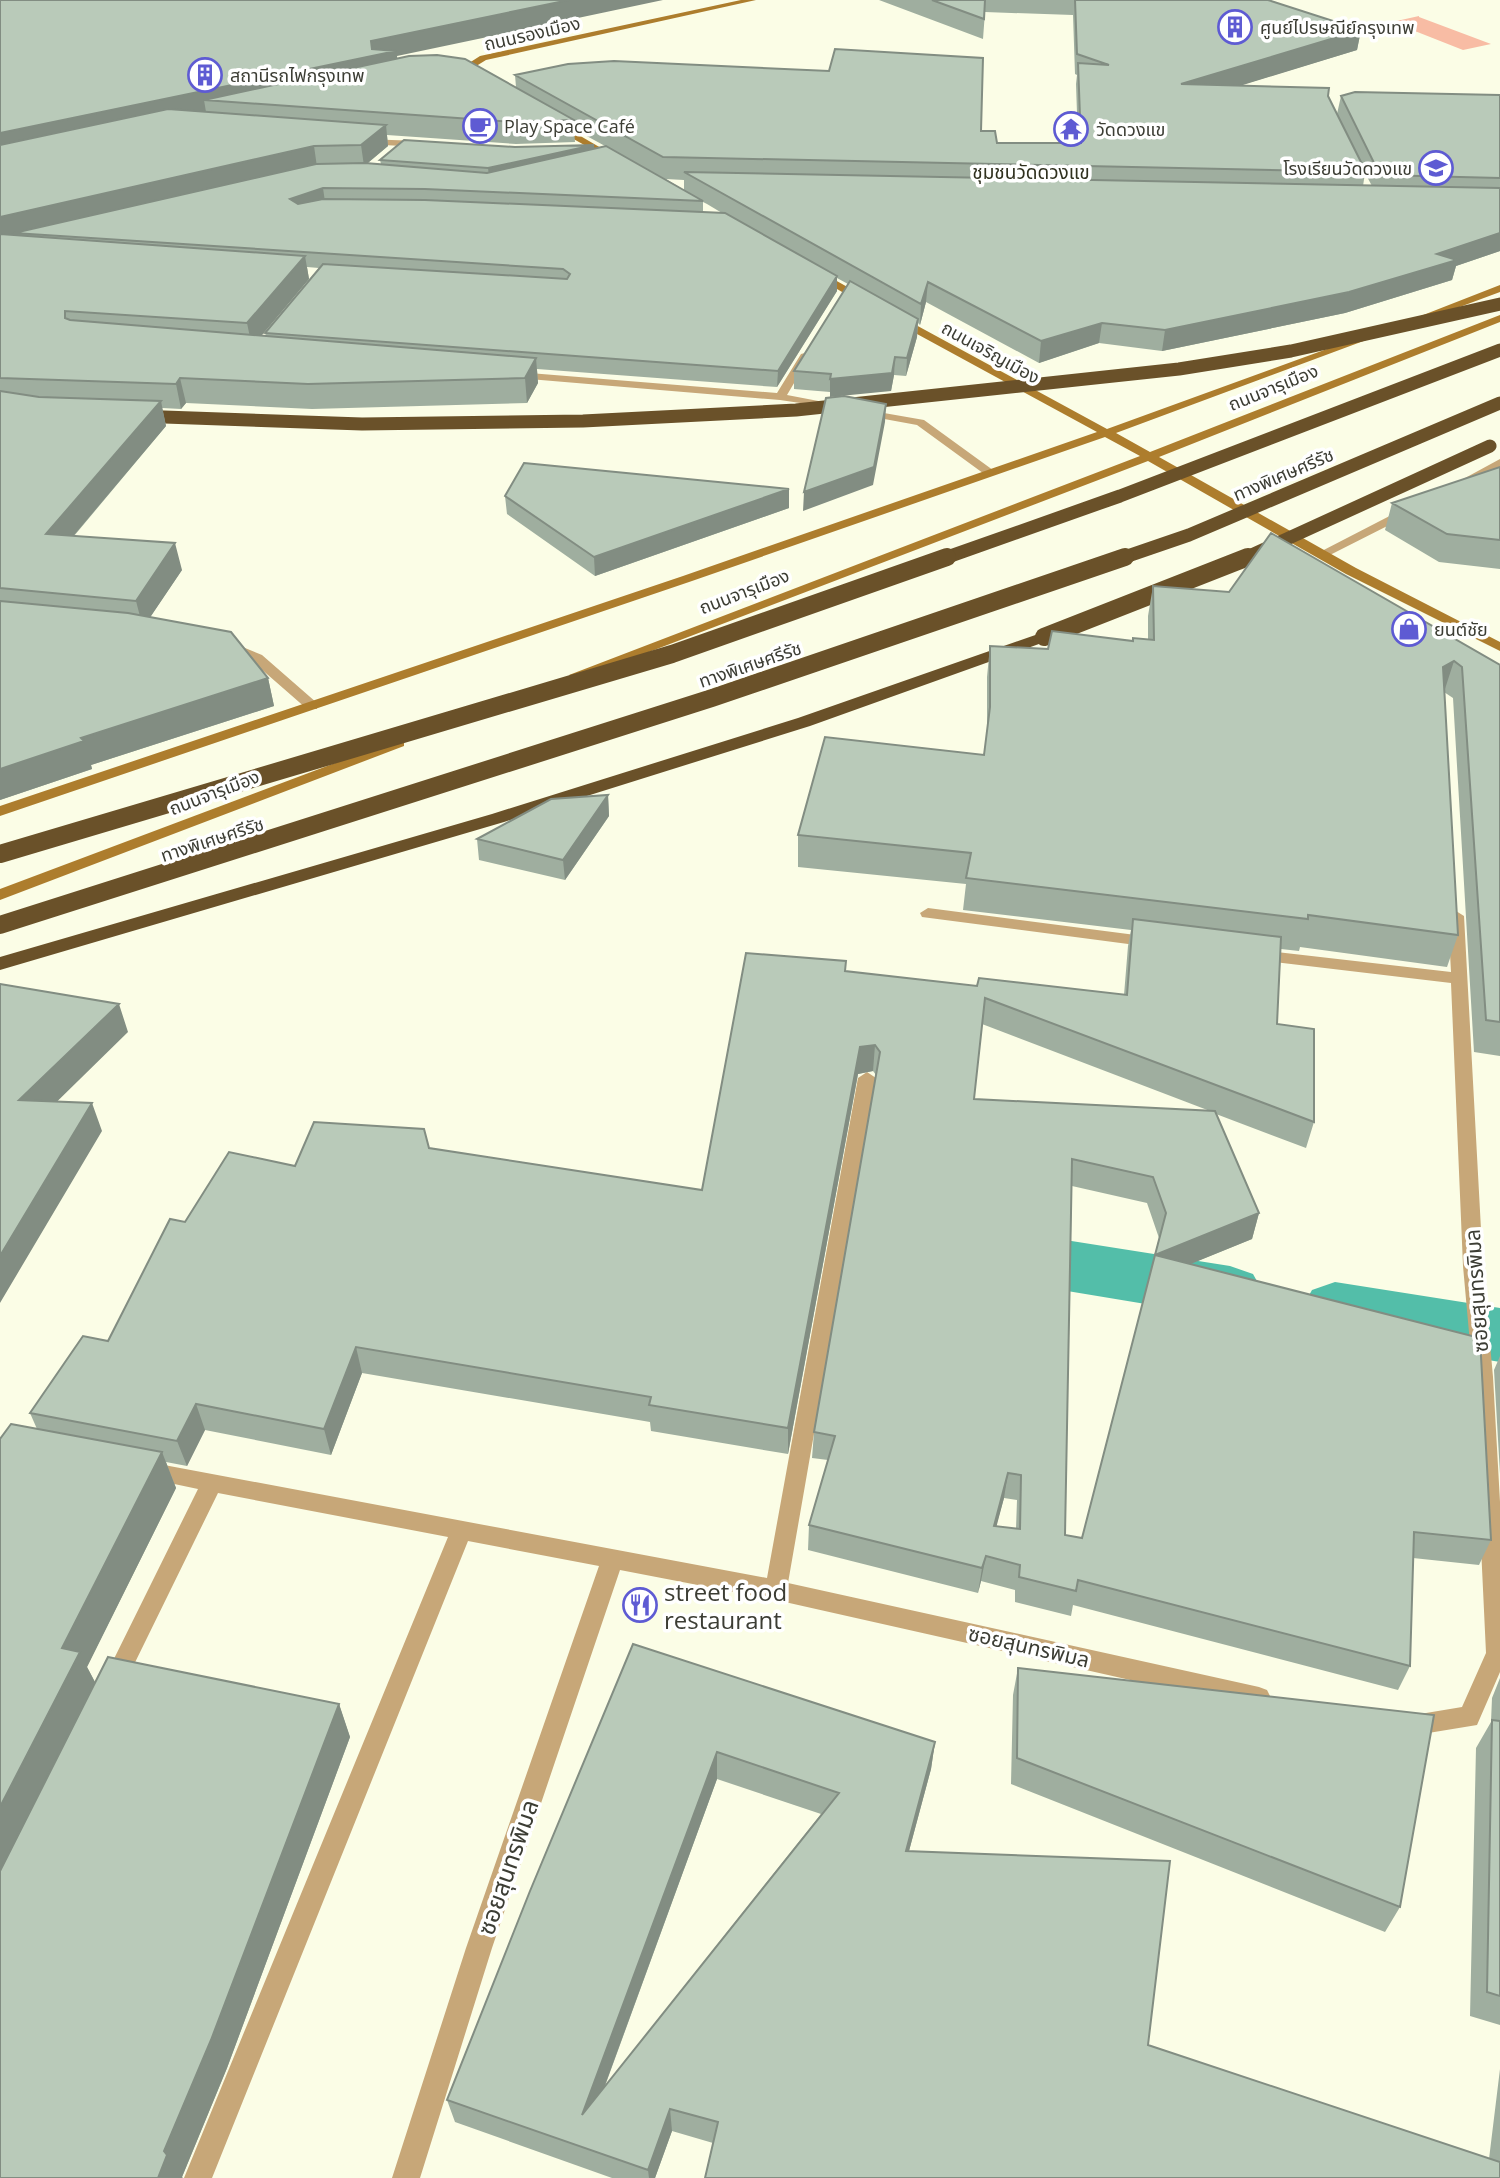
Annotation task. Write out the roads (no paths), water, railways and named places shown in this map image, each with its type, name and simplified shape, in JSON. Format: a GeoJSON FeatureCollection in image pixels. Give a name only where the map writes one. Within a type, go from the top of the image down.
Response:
{"type":"FeatureCollection","features":[{"type":"Feature","properties":{"kind":"highway"},"geometry":{"type":"LineString","coordinates":[[115,416],[362,424],[583,421],[796,411],[1179,369],[1291,351],[1500,304]]}},
{"type":"Feature","properties":{"kind":"highway","name":"ทางพิเศษศรีรัช"},"geometry":{"type":"LineString","coordinates":[[0,854],[672,654],[1120,496],[1500,351]]}},
{"type":"Feature","properties":{"kind":"highway","name":"ทางพิเศษศรีรัช"},"geometry":{"type":"LineString","coordinates":[[0,925],[209,861],[699,702],[1189,535],[1500,403]]}},
{"type":"Feature","properties":{"kind":"highway"},"geometry":{"type":"LineString","coordinates":[[0,964],[498,818],[816,718],[1044,638],[1248,557],[1378,500],[1500,441]]}},
{"type":"Feature","properties":{"kind":"main road","name":"ถนนรองเมือง"},"geometry":{"type":"LineString","coordinates":[[480,83],[465,76],[469,66],[483,58],[752,0]]}},
{"type":"Feature","properties":{"kind":"main road"},"geometry":{"type":"LineString","coordinates":[[547,121],[596,153],[621,162]]}},
{"type":"Feature","properties":{"kind":"main road"},"geometry":{"type":"LineString","coordinates":[[811,270],[881,310]]}},
{"type":"Feature","properties":{"kind":"main road","name":"ถนนจารุเมือง"},"geometry":{"type":"LineString","coordinates":[[0,811],[641,596],[1100,433],[1198,402],[1500,288]]}},
{"type":"Feature","properties":{"kind":"main road","name":"ถนนเจริญเมือง"},"geometry":{"type":"LineString","coordinates":[[892,316],[1322,554],[1500,647]]}},
{"type":"Feature","properties":{"kind":"main road","name":"ถนนจารุเมือง"},"geometry":{"type":"LineString","coordinates":[[0,895],[1146,457],[1500,318]]}},
{"type":"Feature","properties":{"kind":"street"},"geometry":{"type":"LineString","coordinates":[[353,140],[427,145]]}},
{"type":"Feature","properties":{"kind":"street"},"geometry":{"type":"LineString","coordinates":[[393,150],[401,143]]}},
{"type":"Feature","properties":{"kind":"street"},"geometry":{"type":"LineString","coordinates":[[569,148],[596,153]]}},
{"type":"Feature","properties":{"kind":"street"},"geometry":{"type":"LineString","coordinates":[[839,302],[846,290]]}},
{"type":"Feature","properties":{"kind":"street"},"geometry":{"type":"LineString","coordinates":[[780,397],[809,349]]}},
{"type":"Feature","properties":{"kind":"street"},"geometry":{"type":"LineString","coordinates":[[504,373],[780,397],[920,422],[991,473]]}},
{"type":"Feature","properties":{"kind":"street"},"geometry":{"type":"LineString","coordinates":[[1450,489],[1500,463]]}},
{"type":"Feature","properties":{"kind":"street"},"geometry":{"type":"LineString","coordinates":[[1485,471],[1500,473]]}},
{"type":"Feature","properties":{"kind":"street"},"geometry":{"type":"LineString","coordinates":[[1322,554],[1415,507]]}},
{"type":"Feature","properties":{"kind":"street"},"geometry":{"type":"LineString","coordinates":[[210,640],[234,647],[257,659],[312,706]]}},
{"type":"Feature","properties":{"kind":"street","name":"ซอยสุนทรพิมล"},"geometry":{"type":"LineString","coordinates":[[1395,1724],[1421,1726],[1469,1717],[1497,1653],[1483,1377],[1473,1266],[1455,899]]}},
{"type":"Feature","properties":{"kind":"street"},"geometry":{"type":"LineString","coordinates":[[928,913],[1170,944]]}},
{"type":"Feature","properties":{"kind":"street"},"geometry":{"type":"LineString","coordinates":[[1238,953],[1460,979]]}},
{"type":"Feature","properties":{"kind":"street"},"geometry":{"type":"LineString","coordinates":[[776,1590],[867,1078]]}},
{"type":"Feature","properties":{"kind":"street","name":"ซอยสุนทรพิมล"},"geometry":{"type":"LineString","coordinates":[[132,1468],[776,1590],[1275,1701]]}},
{"type":"Feature","properties":{"kind":"street"},"geometry":{"type":"LineString","coordinates":[[103,1703],[212,1483]]}},
{"type":"Feature","properties":{"kind":"street"},"geometry":{"type":"LineString","coordinates":[[198,2178],[461,1531]]}},
{"type":"Feature","properties":{"kind":"street","name":"ซอยสุนทรพิมล"},"geometry":{"type":"LineString","coordinates":[[406,2178],[479,1948],[612,1558]]}},
{"type":"Feature","properties":{"kind":"waterway"},"geometry":{"type":"LineString","coordinates":[[989,1253],[1230,1292]]}},
{"type":"Feature","properties":{"kind":"waterway"},"geometry":{"type":"LineString","coordinates":[[1335,1308],[1500,1335]]}},
{"type":"Feature","properties":{"kind":"place","name":"ศูนย์ไปรษณีย์กรุงเทพ"},"geometry":{"type":"Point","coordinates":[1235,27]}},
{"type":"Feature","properties":{"kind":"place","name":"สถานีรถไฟกรุงเทพ"},"geometry":{"type":"Point","coordinates":[205,75]}},
{"type":"Feature","properties":{"kind":"place","name":"Play Space Café"},"geometry":{"type":"Point","coordinates":[480,126]}},
{"type":"Feature","properties":{"kind":"place","name":"วัดดวงแข"},"geometry":{"type":"Point","coordinates":[1071,129]}},
{"type":"Feature","properties":{"kind":"place","name":"โรงเรียนวัดดวงแข"},"geometry":{"type":"Point","coordinates":[1436,168]}},
{"type":"Feature","properties":{"kind":"place","name":"ยนต์ชัย"},"geometry":{"type":"Point","coordinates":[1409,629]}},
{"type":"Feature","properties":{"kind":"place","name":"street food restaurant"},"geometry":{"type":"Point","coordinates":[640,1605]}},
{"type":"Feature","properties":{"kind":"district","name":"ชุมชนวัดดวงแข"},"geometry":{"type":"Point","coordinates":[1031,172]}}]}
